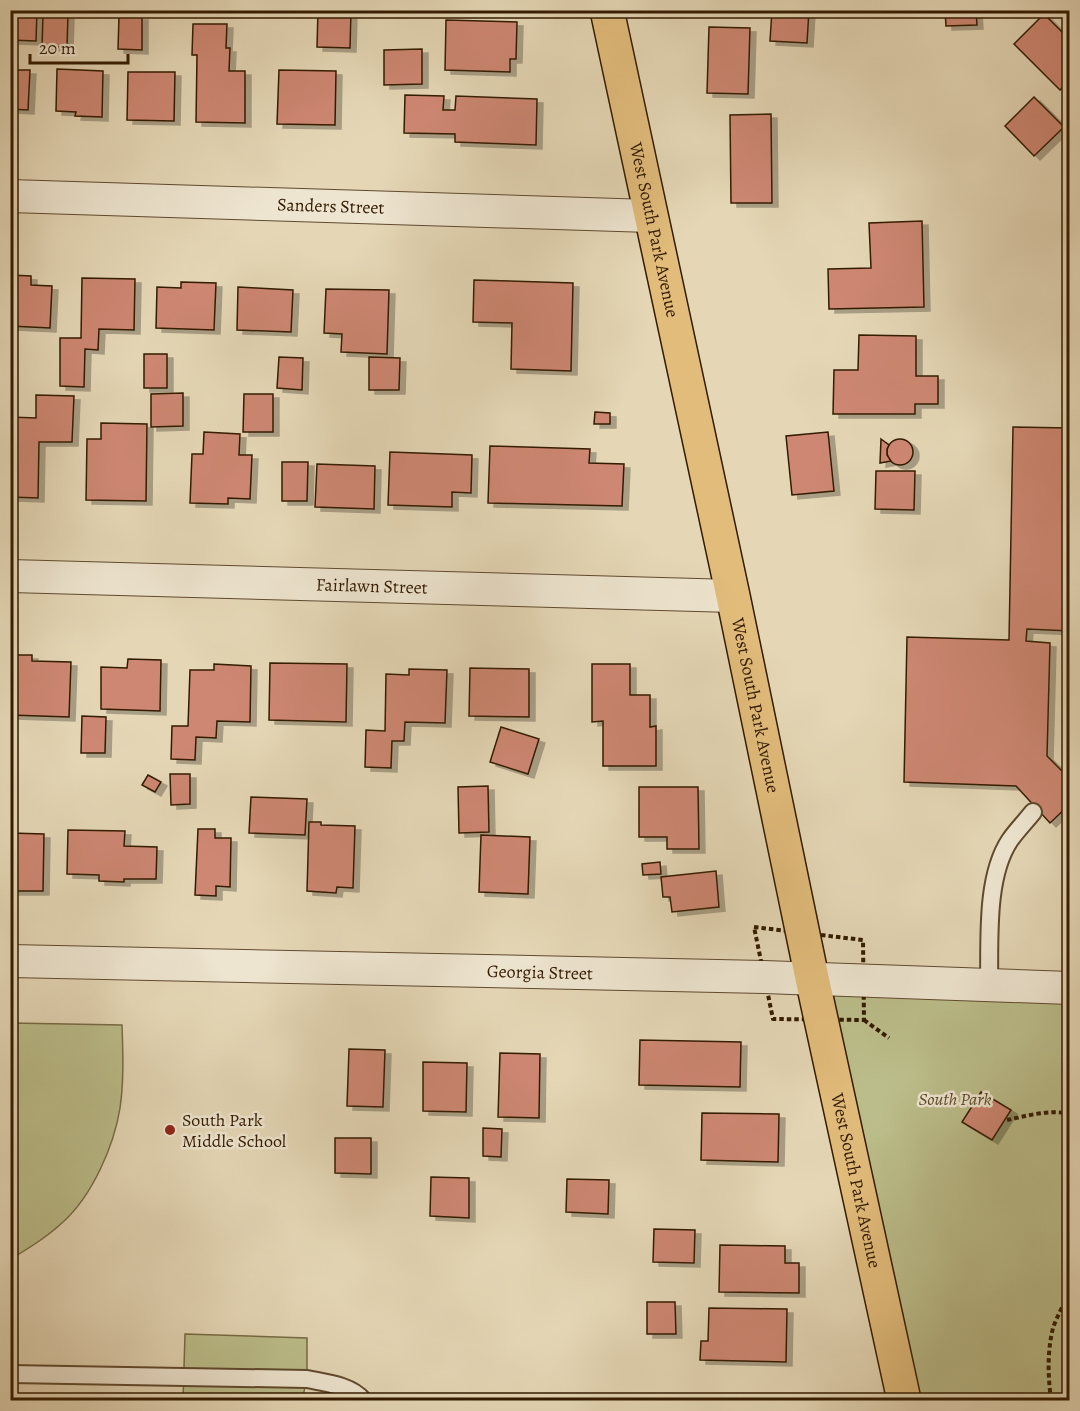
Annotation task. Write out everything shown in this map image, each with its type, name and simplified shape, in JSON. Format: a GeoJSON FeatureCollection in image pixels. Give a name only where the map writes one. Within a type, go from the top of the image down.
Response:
{"type":"FeatureCollection","features":[{"type":"Feature","properties":{"kind":"main road","name":"West South Park Avenue"},"geometry":{"type":"LineString","coordinates":[[607,10],[903,1401]]}},
{"type":"Feature","properties":{"kind":"street","name":"Sanders Street"},"geometry":{"type":"LineString","coordinates":[[10,196],[650,216]]}},
{"type":"Feature","properties":{"kind":"street","name":"Fairlawn Street"},"geometry":{"type":"LineString","coordinates":[[10,576],[733,596]]}},
{"type":"Feature","properties":{"kind":"street","name":"Georgia Street"},"geometry":{"type":"LineString","coordinates":[[10,961],[812,978],[1070,988]]}},
{"type":"Feature","properties":{"kind":"lane"},"geometry":{"type":"LineString","coordinates":[[988,985],[990,915],[995,871],[1009,841],[1033,812]]}},
{"type":"Feature","properties":{"kind":"lane"},"geometry":{"type":"LineString","coordinates":[[10,1374],[307,1379],[342,1387],[359,1395],[363,1401]]}},
{"type":"Feature","properties":{"kind":"path"},"geometry":{"type":"LineString","coordinates":[[864,1020],[889,1038]]}},
{"type":"Feature","properties":{"kind":"path"},"geometry":{"type":"LineString","coordinates":[[1007,1120],[1034,1114],[1070,1114]]}},
{"type":"Feature","properties":{"kind":"path"},"geometry":{"type":"LineString","coordinates":[[1051,1401],[1048,1353],[1054,1326],[1070,1293]]}},
{"type":"Feature","properties":{"kind":"green space","name":"South Park"},"geometry":{"type":"Polygon","coordinates":[[[812,978],[1069,988],[1069,1400],[902,1400],[812,978]]]}},
{"type":"Feature","properties":{"kind":"green space"},"geometry":{"type":"Polygon","coordinates":[[[11,1023],[122,1025],[123,1067],[117,1123],[107,1154],[92,1185],[74,1211],[63,1222],[11,1259],[11,1023]]]}},
{"type":"Feature","properties":{"kind":"green space"},"geometry":{"type":"Polygon","coordinates":[[[185,1334],[307,1338],[307,1379],[302,1400],[183,1400],[185,1334]]]}},
{"type":"Feature","properties":{"kind":"building"},"geometry":{"type":"Polygon","coordinates":[[[10,10],[37,10],[36,41],[10,40],[10,10]]]}},
{"type":"Feature","properties":{"kind":"building"},"geometry":{"type":"Polygon","coordinates":[[[318,10],[351,11],[350,48],[317,47],[318,10]]]}},
{"type":"Feature","properties":{"kind":"building"},"geometry":{"type":"Polygon","coordinates":[[[772,10],[809,10],[807,43],[770,41],[772,10]]]}},
{"type":"Feature","properties":{"kind":"building"},"geometry":{"type":"Polygon","coordinates":[[[945,10],[976,10],[977,25],[946,26],[945,10]]]}},
{"type":"Feature","properties":{"kind":"building"},"geometry":{"type":"Polygon","coordinates":[[[43,13],[68,14],[67,47],[42,47],[43,13]]]}},
{"type":"Feature","properties":{"kind":"building"},"geometry":{"type":"Polygon","coordinates":[[[1044,14],[1070,40],[1070,80],[1060,90],[1014,44],[1044,14]]]}},
{"type":"Feature","properties":{"kind":"building"},"geometry":{"type":"Polygon","coordinates":[[[119,16],[142,16],[142,50],[118,49],[119,16]]]}},
{"type":"Feature","properties":{"kind":"building"},"geometry":{"type":"Polygon","coordinates":[[[446,20],[517,22],[516,59],[510,59],[510,72],[445,70],[446,20]]]}},
{"type":"Feature","properties":{"kind":"building"},"geometry":{"type":"Polygon","coordinates":[[[193,24],[227,24],[226,48],[230,48],[229,71],[245,71],[245,123],[196,122],[197,55],[192,55],[193,24]]]}},
{"type":"Feature","properties":{"kind":"building"},"geometry":{"type":"Polygon","coordinates":[[[709,27],[750,28],[748,94],[707,93],[709,27]]]}},
{"type":"Feature","properties":{"kind":"building"},"geometry":{"type":"Polygon","coordinates":[[[422,49],[422,84],[384,85],[384,50],[422,49]]]}},
{"type":"Feature","properties":{"kind":"building"},"geometry":{"type":"Polygon","coordinates":[[[57,69],[103,71],[102,117],[75,116],[76,112],[56,111],[57,69]]]}},
{"type":"Feature","properties":{"kind":"building"},"geometry":{"type":"Polygon","coordinates":[[[10,70],[30,70],[28,110],[10,109],[10,70]]]}},
{"type":"Feature","properties":{"kind":"building"},"geometry":{"type":"Polygon","coordinates":[[[279,70],[336,71],[335,125],[277,124],[279,70]]]}},
{"type":"Feature","properties":{"kind":"building"},"geometry":{"type":"Polygon","coordinates":[[[128,72],[175,72],[174,121],[127,120],[128,72]]]}},
{"type":"Feature","properties":{"kind":"building"},"geometry":{"type":"Polygon","coordinates":[[[405,95],[444,96],[443,110],[455,110],[456,96],[537,99],[536,145],[455,142],[455,134],[404,133],[405,95]]]}},
{"type":"Feature","properties":{"kind":"building"},"geometry":{"type":"Polygon","coordinates":[[[1034,97],[1064,127],[1034,156],[1005,126],[1034,97]]]}},
{"type":"Feature","properties":{"kind":"building"},"geometry":{"type":"Polygon","coordinates":[[[771,114],[772,203],[731,203],[730,115],[771,114]]]}},
{"type":"Feature","properties":{"kind":"building"},"geometry":{"type":"Polygon","coordinates":[[[922,221],[924,307],[829,309],[828,269],[871,268],[869,223],[922,221]]]}},
{"type":"Feature","properties":{"kind":"building"},"geometry":{"type":"Polygon","coordinates":[[[10,275],[31,276],[31,285],[52,286],[50,328],[10,326],[10,275]]]}},
{"type":"Feature","properties":{"kind":"building"},"geometry":{"type":"Polygon","coordinates":[[[82,278],[135,279],[134,330],[99,329],[98,350],[85,349],[84,387],[60,386],[60,338],[81,338],[82,278]]]}},
{"type":"Feature","properties":{"kind":"building"},"geometry":{"type":"Polygon","coordinates":[[[474,280],[573,283],[571,371],[511,369],[512,323],[473,322],[474,280]]]}},
{"type":"Feature","properties":{"kind":"building"},"geometry":{"type":"Polygon","coordinates":[[[181,282],[216,283],[214,330],[156,328],[157,287],[181,288],[181,282]]]}},
{"type":"Feature","properties":{"kind":"building"},"geometry":{"type":"Polygon","coordinates":[[[238,287],[293,290],[291,332],[237,330],[238,287]]]}},
{"type":"Feature","properties":{"kind":"building"},"geometry":{"type":"Polygon","coordinates":[[[326,289],[389,290],[387,354],[341,352],[342,334],[324,333],[326,289]]]}},
{"type":"Feature","properties":{"kind":"building"},"geometry":{"type":"Polygon","coordinates":[[[859,335],[916,336],[916,376],[938,376],[938,404],[915,404],[915,414],[833,414],[834,370],[858,370],[859,335]]]}},
{"type":"Feature","properties":{"kind":"building"},"geometry":{"type":"Polygon","coordinates":[[[144,354],[167,354],[167,388],[144,388],[144,354]]]}},
{"type":"Feature","properties":{"kind":"building"},"geometry":{"type":"Polygon","coordinates":[[[279,357],[303,358],[302,390],[277,388],[279,357]]]}},
{"type":"Feature","properties":{"kind":"building"},"geometry":{"type":"Polygon","coordinates":[[[369,357],[400,358],[399,390],[369,390],[369,357]]]}},
{"type":"Feature","properties":{"kind":"building"},"geometry":{"type":"Polygon","coordinates":[[[183,393],[183,426],[151,427],[151,394],[183,393]]]}},
{"type":"Feature","properties":{"kind":"building"},"geometry":{"type":"Polygon","coordinates":[[[244,394],[273,394],[273,432],[243,432],[244,394]]]}},
{"type":"Feature","properties":{"kind":"building"},"geometry":{"type":"Polygon","coordinates":[[[36,395],[74,396],[72,442],[39,442],[38,498],[10,497],[10,417],[36,418],[36,395]]]}},
{"type":"Feature","properties":{"kind":"building"},"geometry":{"type":"Polygon","coordinates":[[[595,412],[610,413],[610,424],[594,424],[595,412]]]}},
{"type":"Feature","properties":{"kind":"building"},"geometry":{"type":"Polygon","coordinates":[[[101,423],[147,424],[146,501],[86,500],[87,439],[101,439],[101,423]]]}},
{"type":"Feature","properties":{"kind":"building"},"geometry":{"type":"Polygon","coordinates":[[[1013,427],[1070,428],[1070,631],[1027,629],[1026,641],[1050,643],[1047,756],[1070,779],[1070,804],[1050,823],[1016,786],[904,782],[907,637],[1009,640],[1013,427]]]}},
{"type":"Feature","properties":{"kind":"building"},"geometry":{"type":"Polygon","coordinates":[[[204,432],[240,434],[239,455],[252,455],[250,499],[228,498],[228,504],[190,503],[192,454],[203,454],[204,432]]]}},
{"type":"Feature","properties":{"kind":"building"},"geometry":{"type":"Polygon","coordinates":[[[828,432],[834,491],[792,495],[786,436],[828,432]]]}},
{"type":"Feature","properties":{"kind":"building"},"geometry":{"type":"Polygon","coordinates":[[[881,439],[889,445],[887,455],[891,461],[880,463],[881,439]]]}},
{"type":"Feature","properties":{"kind":"building"},"geometry":{"type":"Polygon","coordinates":[[[900,439],[909,443],[913,452],[909,461],[900,465],[891,461],[887,452],[891,443],[900,439]]]}},
{"type":"Feature","properties":{"kind":"building"},"geometry":{"type":"Polygon","coordinates":[[[490,446],[590,449],[589,463],[624,464],[622,506],[488,503],[490,446]]]}},
{"type":"Feature","properties":{"kind":"building"},"geometry":{"type":"Polygon","coordinates":[[[390,452],[472,455],[471,493],[452,492],[452,507],[388,505],[390,452]]]}},
{"type":"Feature","properties":{"kind":"building"},"geometry":{"type":"Polygon","coordinates":[[[282,462],[308,462],[307,501],[282,501],[282,462]]]}},
{"type":"Feature","properties":{"kind":"building"},"geometry":{"type":"Polygon","coordinates":[[[317,464],[375,466],[374,509],[315,507],[317,464]]]}},
{"type":"Feature","properties":{"kind":"building"},"geometry":{"type":"Polygon","coordinates":[[[876,471],[915,471],[914,510],[875,509],[876,471]]]}},
{"type":"Feature","properties":{"kind":"building"},"geometry":{"type":"Polygon","coordinates":[[[10,655],[32,655],[32,661],[71,662],[69,717],[10,715],[10,655]]]}},
{"type":"Feature","properties":{"kind":"building"},"geometry":{"type":"Polygon","coordinates":[[[128,659],[161,660],[160,711],[101,709],[101,667],[127,668],[128,659]]]}},
{"type":"Feature","properties":{"kind":"building"},"geometry":{"type":"Polygon","coordinates":[[[270,663],[347,664],[346,722],[269,720],[270,663]]]}},
{"type":"Feature","properties":{"kind":"building"},"geometry":{"type":"Polygon","coordinates":[[[214,664],[251,666],[250,722],[217,721],[216,738],[196,737],[195,760],[171,759],[172,726],[188,726],[190,670],[214,670],[214,664]]]}},
{"type":"Feature","properties":{"kind":"building"},"geometry":{"type":"Polygon","coordinates":[[[592,664],[630,664],[630,695],[650,695],[650,727],[656,726],[656,766],[603,766],[603,721],[592,722],[592,664]]]}},
{"type":"Feature","properties":{"kind":"building"},"geometry":{"type":"Polygon","coordinates":[[[470,668],[529,669],[529,717],[469,716],[470,668]]]}},
{"type":"Feature","properties":{"kind":"building"},"geometry":{"type":"Polygon","coordinates":[[[409,669],[447,670],[445,723],[405,722],[404,741],[392,741],[391,768],[365,767],[366,730],[385,731],[386,674],[409,675],[409,669]]]}},
{"type":"Feature","properties":{"kind":"building"},"geometry":{"type":"Polygon","coordinates":[[[82,716],[106,717],[105,753],[81,753],[82,716]]]}},
{"type":"Feature","properties":{"kind":"building"},"geometry":{"type":"Polygon","coordinates":[[[501,727],[539,739],[528,774],[490,762],[501,727]]]}},
{"type":"Feature","properties":{"kind":"building"},"geometry":{"type":"Polygon","coordinates":[[[170,774],[190,774],[190,804],[171,805],[170,774]]]}},
{"type":"Feature","properties":{"kind":"building"},"geometry":{"type":"Polygon","coordinates":[[[148,775],[161,782],[155,792],[142,785],[148,775]]]}},
{"type":"Feature","properties":{"kind":"building"},"geometry":{"type":"Polygon","coordinates":[[[488,786],[489,832],[459,833],[458,787],[488,786]]]}},
{"type":"Feature","properties":{"kind":"building"},"geometry":{"type":"Polygon","coordinates":[[[639,787],[698,787],[699,849],[667,849],[667,837],[639,837],[639,787]]]}},
{"type":"Feature","properties":{"kind":"building"},"geometry":{"type":"Polygon","coordinates":[[[251,797],[307,799],[305,835],[249,833],[251,797]]]}},
{"type":"Feature","properties":{"kind":"building"},"geometry":{"type":"Polygon","coordinates":[[[309,822],[321,822],[321,825],[355,826],[353,888],[337,887],[336,893],[307,891],[309,822]]]}},
{"type":"Feature","properties":{"kind":"building"},"geometry":{"type":"Polygon","coordinates":[[[198,829],[215,829],[215,838],[231,838],[230,887],[216,886],[216,896],[195,895],[198,829]]]}},
{"type":"Feature","properties":{"kind":"building"},"geometry":{"type":"Polygon","coordinates":[[[68,830],[125,831],[124,846],[157,847],[156,879],[124,879],[124,882],[99,881],[99,875],[67,874],[68,830]]]}},
{"type":"Feature","properties":{"kind":"building"},"geometry":{"type":"Polygon","coordinates":[[[10,833],[44,834],[43,891],[10,891],[10,833]]]}},
{"type":"Feature","properties":{"kind":"building"},"geometry":{"type":"Polygon","coordinates":[[[481,835],[530,837],[528,894],[479,892],[481,835]]]}},
{"type":"Feature","properties":{"kind":"building"},"geometry":{"type":"Polygon","coordinates":[[[660,862],[661,874],[643,875],[642,864],[660,862]]]}},
{"type":"Feature","properties":{"kind":"building"},"geometry":{"type":"Polygon","coordinates":[[[716,871],[719,907],[672,912],[670,897],[663,897],[661,877],[716,871]]]}},
{"type":"Feature","properties":{"kind":"building"},"geometry":{"type":"Polygon","coordinates":[[[640,1040],[741,1042],[740,1087],[639,1085],[640,1040]]]}},
{"type":"Feature","properties":{"kind":"building"},"geometry":{"type":"Polygon","coordinates":[[[349,1049],[385,1050],[383,1107],[347,1106],[349,1049]]]}},
{"type":"Feature","properties":{"kind":"building"},"geometry":{"type":"Polygon","coordinates":[[[500,1053],[540,1054],[539,1118],[498,1117],[500,1053]]]}},
{"type":"Feature","properties":{"kind":"building"},"geometry":{"type":"Polygon","coordinates":[[[423,1062],[467,1063],[466,1112],[423,1111],[423,1062]]]}},
{"type":"Feature","properties":{"kind":"building"},"geometry":{"type":"Polygon","coordinates":[[[981,1092],[1011,1110],[992,1140],[962,1122],[981,1092]]]}},
{"type":"Feature","properties":{"kind":"building"},"geometry":{"type":"Polygon","coordinates":[[[702,1113],[779,1114],[778,1162],[701,1160],[702,1113]]]}},
{"type":"Feature","properties":{"kind":"building"},"geometry":{"type":"Polygon","coordinates":[[[483,1128],[502,1129],[501,1157],[483,1156],[483,1128]]]}},
{"type":"Feature","properties":{"kind":"building"},"geometry":{"type":"Polygon","coordinates":[[[335,1138],[371,1138],[371,1174],[335,1173],[335,1138]]]}},
{"type":"Feature","properties":{"kind":"building"},"geometry":{"type":"Polygon","coordinates":[[[431,1177],[469,1178],[469,1218],[430,1216],[431,1177]]]}},
{"type":"Feature","properties":{"kind":"building"},"geometry":{"type":"Polygon","coordinates":[[[567,1179],[609,1180],[608,1214],[566,1212],[567,1179]]]}},
{"type":"Feature","properties":{"kind":"building"},"geometry":{"type":"Polygon","coordinates":[[[654,1229],[695,1230],[694,1263],[653,1262],[654,1229]]]}},
{"type":"Feature","properties":{"kind":"building"},"geometry":{"type":"Polygon","coordinates":[[[720,1245],[785,1246],[785,1263],[799,1263],[799,1293],[719,1292],[720,1245]]]}},
{"type":"Feature","properties":{"kind":"building"},"geometry":{"type":"Polygon","coordinates":[[[647,1302],[675,1302],[676,1334],[647,1334],[647,1302]]]}},
{"type":"Feature","properties":{"kind":"building"},"geometry":{"type":"Polygon","coordinates":[[[709,1308],[787,1309],[786,1362],[700,1360],[701,1341],[708,1341],[709,1308]]]}},
{"type":"Feature","properties":{"kind":"place","name":"South Park Middle School"},"geometry":{"type":"Point","coordinates":[170,1130]}}]}
